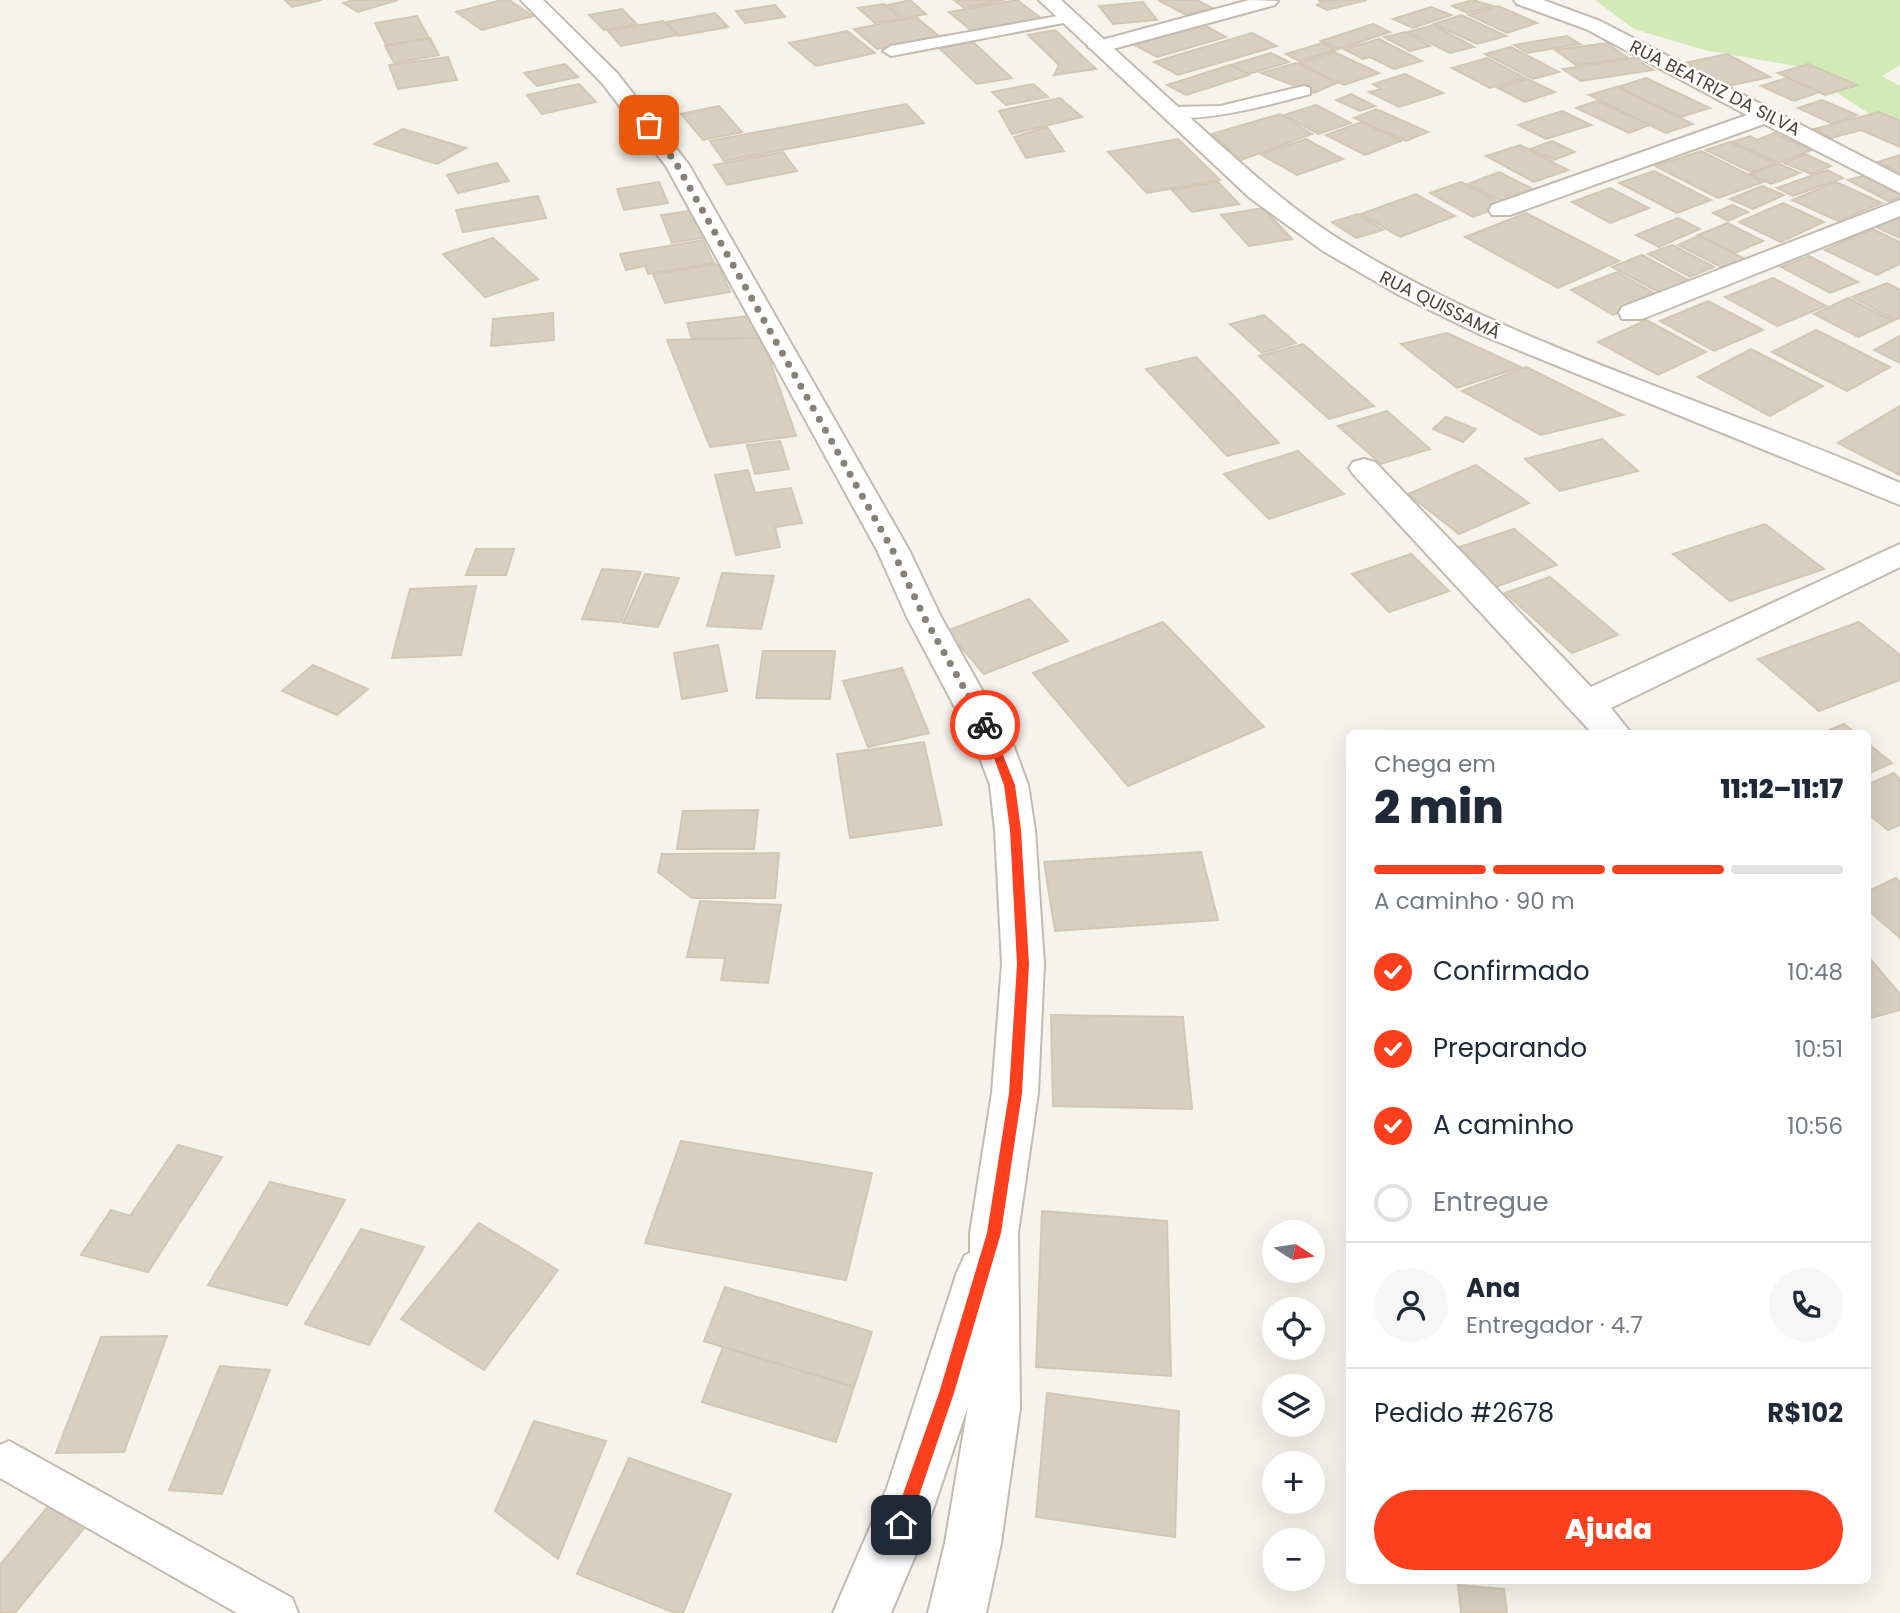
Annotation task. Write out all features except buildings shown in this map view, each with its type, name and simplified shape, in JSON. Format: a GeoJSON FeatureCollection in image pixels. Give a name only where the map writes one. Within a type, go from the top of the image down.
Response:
{"type":"FeatureCollection","features":[{"type":"Feature","properties":{"kind":"street"},"geometry":{"type":"LineString","coordinates":[[531,0],[561,26],[635,106],[677,165],[893,551],[924,617],[995,747],[1009,785],[1016,830],[1023,964],[1015,1093],[994,1233],[933,1433],[891,1551],[862,1613]]}},
{"type":"Feature","properties":{"kind":"street","name":"RUA QUISSAMÃ"},"geometry":{"type":"LineString","coordinates":[[1049,0],[1294,222],[1378,276],[1477,325],[1900,495]]}},
{"type":"Feature","properties":{"kind":"street","name":"RUA BEATRIZ DA SILVA"},"geometry":{"type":"LineString","coordinates":[[1524,0],[1593,25],[1900,186]]}},
{"type":"Feature","properties":{"kind":"street"},"geometry":{"type":"LineString","coordinates":[[1098,47],[1269,1]]}},
{"type":"Feature","properties":{"kind":"street"},"geometry":{"type":"LineString","coordinates":[[1501,211],[1768,115]]}},
{"type":"Feature","properties":{"kind":"street"},"geometry":{"type":"LineString","coordinates":[[1632,313],[1900,207]]}},
{"type":"Feature","properties":{"kind":"street"},"geometry":{"type":"LineString","coordinates":[[1364,468],[1610,730]]}},
{"type":"Feature","properties":{"kind":"street"},"geometry":{"type":"LineString","coordinates":[[1586,705],[1900,554]]}},
{"type":"Feature","properties":{"kind":"street"},"geometry":{"type":"LineString","coordinates":[[957,1613],[973,1543],[994,1408],[994,1233]]}},
{"type":"Feature","properties":{"kind":"lane"},"geometry":{"type":"LineString","coordinates":[[891,51],[1069,18]]}},
{"type":"Feature","properties":{"kind":"lane"},"geometry":{"type":"LineString","coordinates":[[1171,112],[1220,111],[1304,91]]}},
{"type":"Feature","properties":{"kind":"lane"},"geometry":{"type":"LineString","coordinates":[[9,1461],[277,1613]]}},
{"type":"Feature","properties":{"kind":"green space"},"geometry":{"type":"Polygon","coordinates":[[[1595,0],[1900,0],[1900,65],[1882,76],[1900,86],[1900,124],[1882,122],[1796,66],[1704,50],[1634,29],[1595,0]]]}},
{"type":"Feature","properties":{"kind":"way so far"},"geometry":{"type":"LineString","coordinates":[[649,125],[677,165],[709,222],[893,551],[924,617],[985,725]]}},
{"type":"Feature","properties":{"kind":"route"},"geometry":{"type":"LineString","coordinates":[[901,1525],[946,1393],[994,1233],[1015,1093],[1023,964],[1016,830],[1009,785],[985,725]]}}]}
